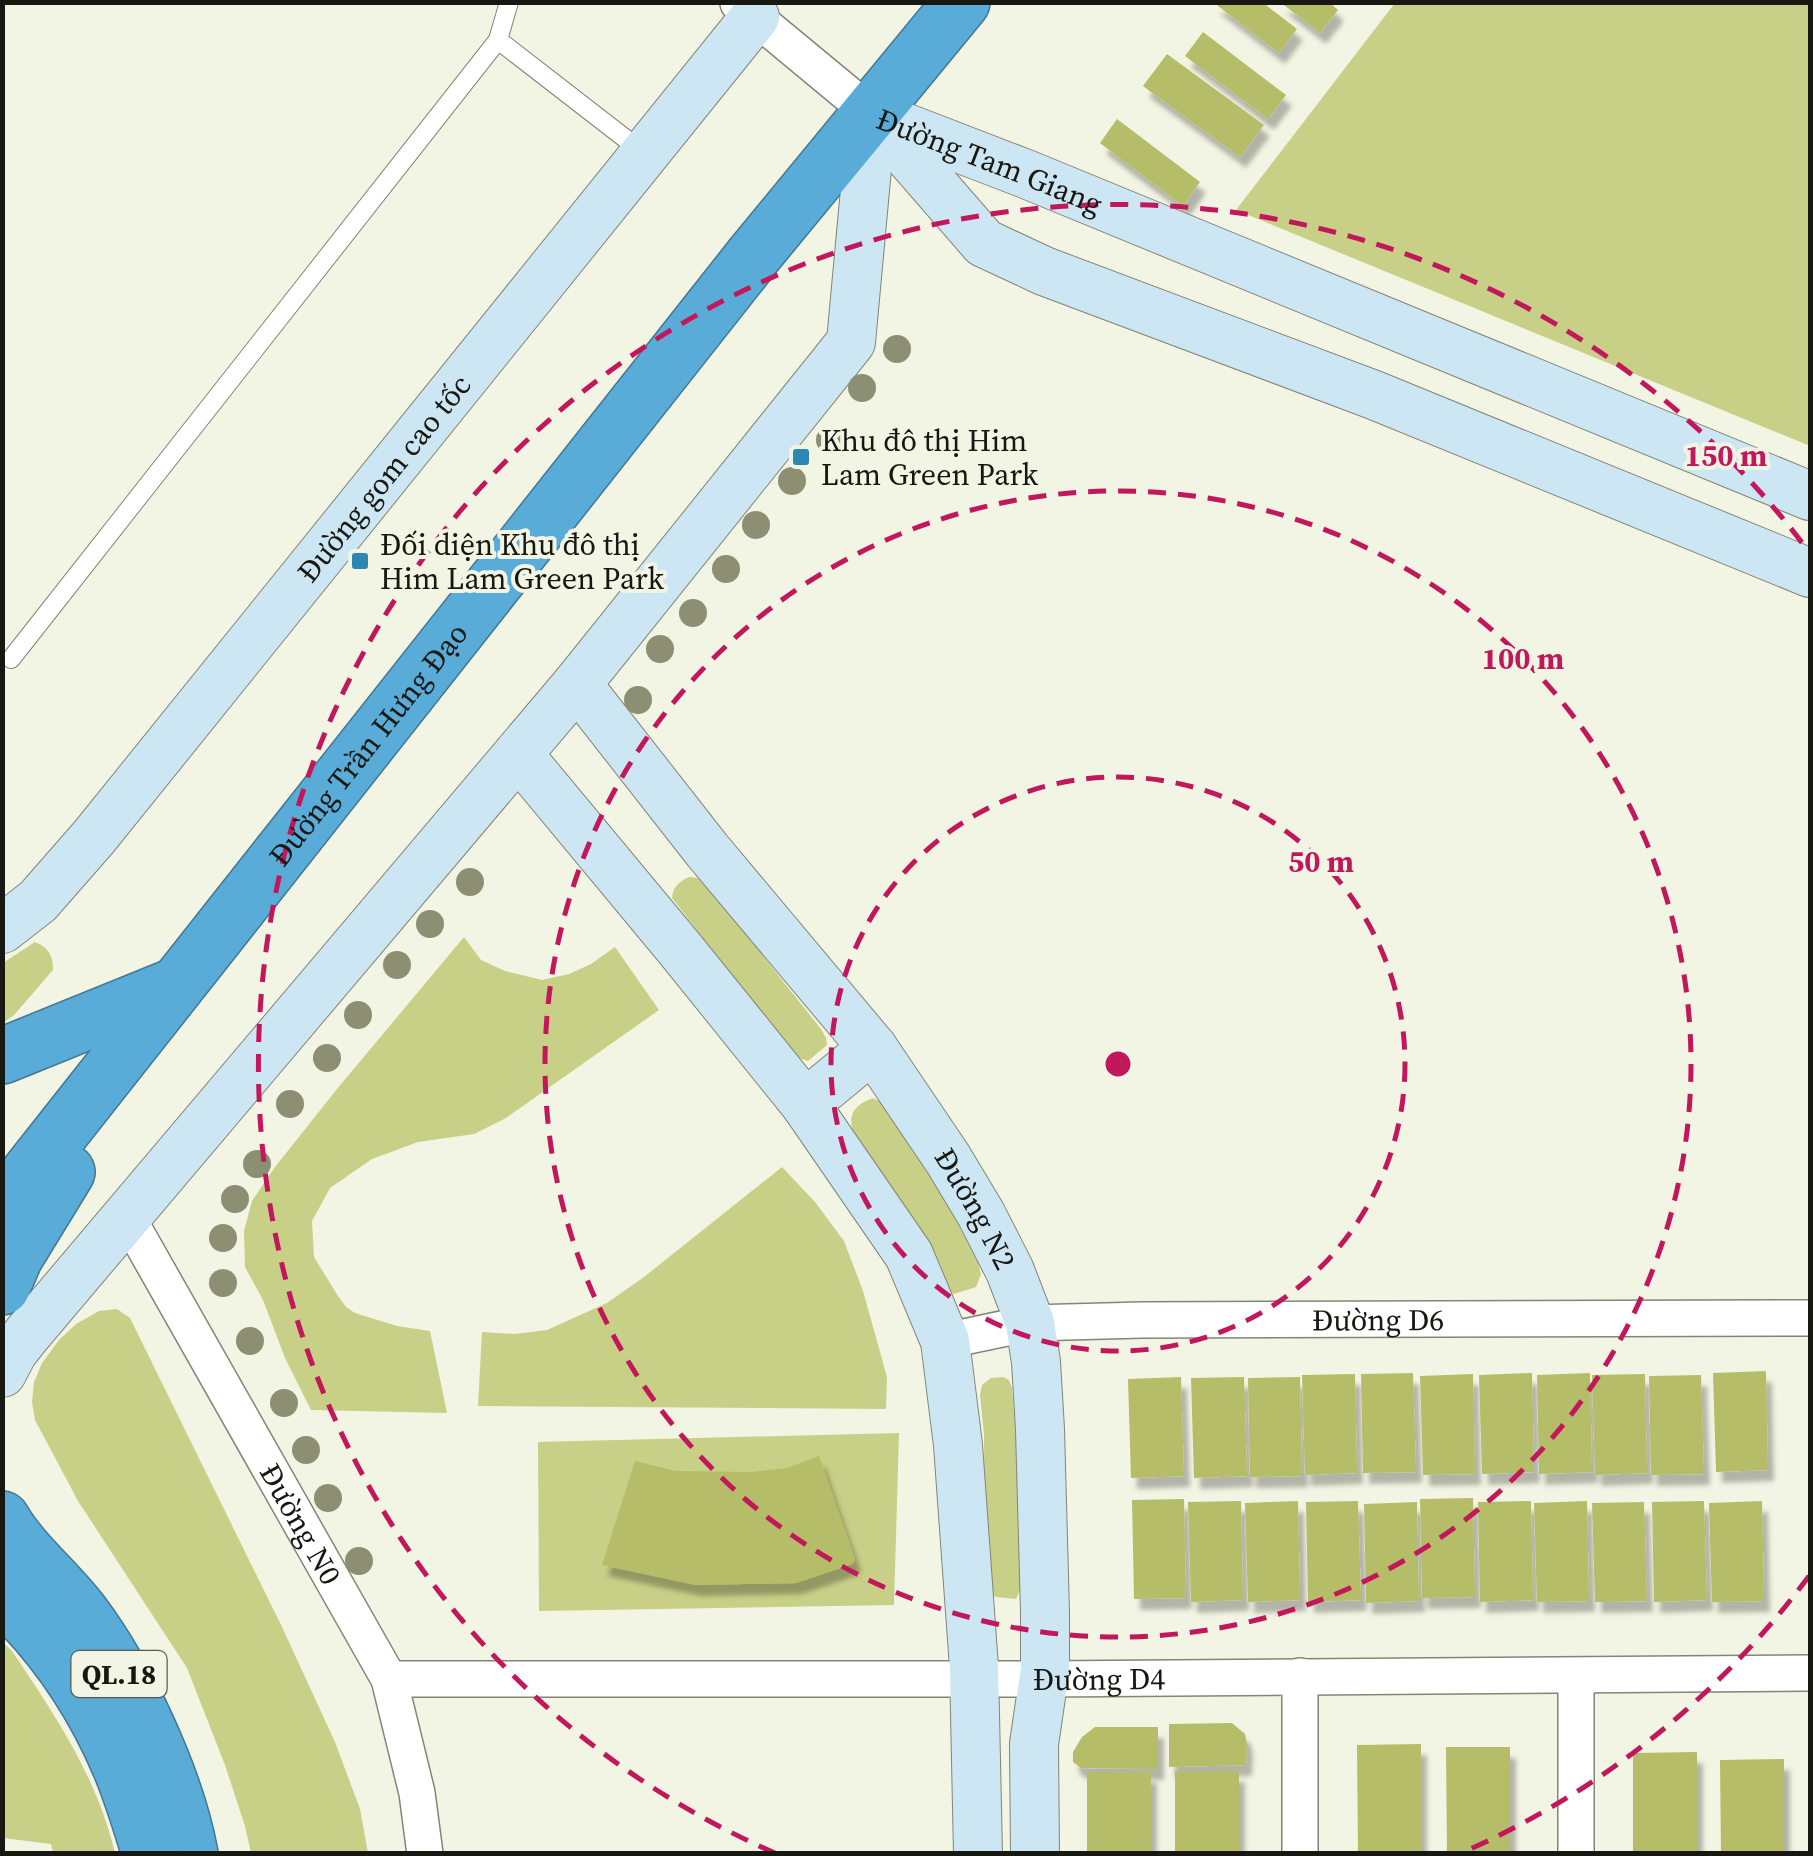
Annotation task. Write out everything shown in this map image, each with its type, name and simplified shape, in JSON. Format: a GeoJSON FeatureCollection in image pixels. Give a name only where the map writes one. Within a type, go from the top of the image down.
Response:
{"type":"FeatureCollection","features":[{"type":"Feature","properties":{"kind":"highway","name":"Đường Trần Hưng Đạo"},"geometry":{"type":"LineString","coordinates":[[2,1206],[753,256],[962,2]]}},
{"type":"Feature","properties":{"kind":"highway"},"geometry":{"type":"LineString","coordinates":[[2,1056],[185,976]]}},
{"type":"Feature","properties":{"kind":"highway"},"geometry":{"type":"LineString","coordinates":[[2,1287],[15,1257],[185,976]]}},
{"type":"Feature","properties":{"kind":"highway","name":"QL.18"},"geometry":{"type":"LineString","coordinates":[[2,1519],[82,1614],[112,1662],[174,1791],[190,1854]]}},
{"type":"Feature","properties":{"kind":"highway"},"geometry":{"type":"LineString","coordinates":[[2,1595],[48,1644],[78,1685],[120,1766],[150,1854]]}},
{"type":"Feature","properties":{"kind":"street"},"geometry":{"type":"LineString","coordinates":[[2,1373],[13,1352],[126,1215],[577,684],[851,342],[872,114],[746,10]]}},
{"type":"Feature","properties":{"kind":"street","name":"Đường gom cao tốc"},"geometry":{"type":"LineString","coordinates":[[2,930],[38,901],[94,837],[645,153],[746,10]]}},
{"type":"Feature","properties":{"kind":"street","name":"Đường Tam Giang"},"geometry":{"type":"LineString","coordinates":[[872,114],[1810,496]]}},
{"type":"Feature","properties":{"kind":"street","name":"Đường Tam Giang"},"geometry":{"type":"LineString","coordinates":[[872,114],[984,243],[1044,271],[1374,395],[1810,573]]}},
{"type":"Feature","properties":{"kind":"street","name":"Đường N2"},"geometry":{"type":"LineString","coordinates":[[577,684],[707,850],[873,1048],[981,1214],[1030,1323],[1040,1429],[1045,1612],[1044,1679],[1034,1744],[1035,1854]]}},
{"type":"Feature","properties":{"kind":"street"},"geometry":{"type":"LineString","coordinates":[[518,754],[680,949],[844,1156],[909,1255],[945,1340],[958,1445],[974,1678],[978,1854]]}},
{"type":"Feature","properties":{"kind":"street"},"geometry":{"type":"LineString","coordinates":[[805,1104],[873,1048]]}},
{"type":"Feature","properties":{"kind":"street","name":"Đường N0"},"geometry":{"type":"LineString","coordinates":[[126,1215],[389,1679],[417,1794],[425,1854]]}},
{"type":"Feature","properties":{"kind":"street","name":"Đường D6"},"geometry":{"type":"LineString","coordinates":[[945,1340],[1030,1323],[1142,1320],[1810,1318]]}},
{"type":"Feature","properties":{"kind":"street","name":"Đường D4"},"geometry":{"type":"LineString","coordinates":[[389,1679],[1810,1673]]}},
{"type":"Feature","properties":{"kind":"street"},"geometry":{"type":"LineString","coordinates":[[1300,1676],[1300,1854]]}},
{"type":"Feature","properties":{"kind":"street"},"geometry":{"type":"LineString","coordinates":[[1576,1676],[1576,1854]]}},
{"type":"Feature","properties":{"kind":"lane"},"geometry":{"type":"LineString","coordinates":[[11,659],[498,40],[509,2]]}},
{"type":"Feature","properties":{"kind":"lane"},"geometry":{"type":"LineString","coordinates":[[498,40],[645,153]]}},
{"type":"Feature","properties":{"kind":"green space"},"geometry":{"type":"Polygon","coordinates":[[[1395,3],[1810,3],[1810,446],[1236,210],[1395,3]]]}},
{"type":"Feature","properties":{"kind":"green space"},"geometry":{"type":"Polygon","coordinates":[[[689,877],[705,883],[821,1029],[827,1045],[808,1061],[790,1050],[672,898],[677,885],[689,877]]]}},
{"type":"Feature","properties":{"kind":"green space"},"geometry":{"type":"Polygon","coordinates":[[[464,937],[481,960],[542,980],[569,974],[615,947],[659,1010],[506,1118],[474,1134],[418,1142],[372,1159],[330,1188],[312,1221],[314,1257],[346,1307],[355,1313],[430,1331],[447,1413],[311,1410],[245,1267],[244,1231],[252,1201],[337,1089],[464,937]]]}},
{"type":"Feature","properties":{"kind":"green space"},"geometry":{"type":"Polygon","coordinates":[[[35,942],[49,953],[53,970],[3,1023],[3,963],[35,942]]]}},
{"type":"Feature","properties":{"kind":"green space"},"geometry":{"type":"Polygon","coordinates":[[[873,1098],[881,1102],[933,1176],[978,1262],[981,1274],[976,1287],[954,1294],[946,1290],[941,1267],[853,1131],[851,1119],[855,1110],[873,1098]]]}},
{"type":"Feature","properties":{"kind":"green space"},"geometry":{"type":"Polygon","coordinates":[[[782,1167],[844,1241],[863,1291],[887,1377],[886,1409],[478,1406],[482,1332],[515,1334],[547,1330],[607,1303],[782,1167]]]}},
{"type":"Feature","properties":{"kind":"green space"},"geometry":{"type":"Polygon","coordinates":[[[117,1309],[130,1318],[282,1627],[335,1742],[360,1809],[368,1853],[251,1853],[225,1765],[187,1668],[78,1501],[35,1420],[34,1382],[42,1363],[76,1324],[99,1311],[117,1309]]]}},
{"type":"Feature","properties":{"kind":"green space"},"geometry":{"type":"Polygon","coordinates":[[[1003,1377],[1012,1388],[1023,1518],[1023,1584],[1016,1599],[988,1592],[985,1576],[980,1395],[982,1385],[991,1378],[1003,1377]]]}},
{"type":"Feature","properties":{"kind":"green space"},"geometry":{"type":"Polygon","coordinates":[[[899,1433],[894,1605],[539,1611],[538,1442],[899,1433]]]}},
{"type":"Feature","properties":{"kind":"green space"},"geometry":{"type":"Polygon","coordinates":[[[2,1641],[73,1747],[97,1798],[115,1853],[53,1853],[51,1844],[3,1838],[2,1641]]]}},
{"type":"Feature","properties":{"kind":"building"},"geometry":{"type":"Polygon","coordinates":[[[1213,2],[1262,2],[1297,29],[1279,53],[1213,2]]]}},
{"type":"Feature","properties":{"kind":"building"},"geometry":{"type":"Polygon","coordinates":[[[1280,2],[1329,2],[1338,10],[1320,33],[1280,2]]]}},
{"type":"Feature","properties":{"kind":"building"},"geometry":{"type":"Polygon","coordinates":[[[1203,32],[1286,95],[1268,119],[1185,56],[1203,32]]]}},
{"type":"Feature","properties":{"kind":"building"},"geometry":{"type":"Polygon","coordinates":[[[1167,54],[1264,125],[1240,157],[1143,86],[1167,54]]]}},
{"type":"Feature","properties":{"kind":"building"},"geometry":{"type":"Polygon","coordinates":[[[1117,119],[1200,182],[1183,206],[1100,143],[1117,119]]]}},
{"type":"Feature","properties":{"kind":"building"},"geometry":{"type":"Polygon","coordinates":[[[1766,1371],[1768,1470],[1716,1472],[1713,1373],[1766,1371]]]}},
{"type":"Feature","properties":{"kind":"building"},"geometry":{"type":"Polygon","coordinates":[[[1413,1373],[1416,1472],[1363,1473],[1361,1374],[1413,1373]]]}},
{"type":"Feature","properties":{"kind":"building"},"geometry":{"type":"Polygon","coordinates":[[[1532,1373],[1534,1472],[1482,1474],[1479,1375],[1532,1373]]]}},
{"type":"Feature","properties":{"kind":"building"},"geometry":{"type":"Polygon","coordinates":[[[1590,1373],[1592,1472],[1539,1474],[1537,1375],[1590,1373]]]}},
{"type":"Feature","properties":{"kind":"building"},"geometry":{"type":"Polygon","coordinates":[[[1355,1374],[1357,1473],[1305,1475],[1302,1375],[1355,1374]]]}},
{"type":"Feature","properties":{"kind":"building"},"geometry":{"type":"Polygon","coordinates":[[[1473,1374],[1475,1474],[1423,1475],[1420,1376],[1473,1374]]]}},
{"type":"Feature","properties":{"kind":"building"},"geometry":{"type":"Polygon","coordinates":[[[1645,1374],[1647,1473],[1595,1475],[1592,1375],[1645,1374]]]}},
{"type":"Feature","properties":{"kind":"building"},"geometry":{"type":"Polygon","coordinates":[[[1701,1375],[1704,1474],[1651,1475],[1649,1376],[1701,1375]]]}},
{"type":"Feature","properties":{"kind":"building"},"geometry":{"type":"Polygon","coordinates":[[[1181,1377],[1184,1476],[1131,1478],[1128,1379],[1181,1377]]]}},
{"type":"Feature","properties":{"kind":"building"},"geometry":{"type":"Polygon","coordinates":[[[1244,1377],[1247,1476],[1194,1478],[1191,1378],[1244,1377]]]}},
{"type":"Feature","properties":{"kind":"building"},"geometry":{"type":"Polygon","coordinates":[[[1300,1377],[1302,1476],[1250,1477],[1248,1378],[1300,1377]]]}},
{"type":"Feature","properties":{"kind":"building"},"geometry":{"type":"Polygon","coordinates":[[[819,1456],[855,1560],[852,1564],[796,1583],[696,1585],[602,1565],[635,1461],[675,1471],[750,1472],[787,1468],[819,1456]]]}},
{"type":"Feature","properties":{"kind":"building"},"geometry":{"type":"Polygon","coordinates":[[[1473,1498],[1475,1597],[1422,1598],[1420,1499],[1473,1498]]]}},
{"type":"Feature","properties":{"kind":"building"},"geometry":{"type":"Polygon","coordinates":[[[1184,1499],[1186,1598],[1134,1599],[1132,1500],[1184,1499]]]}},
{"type":"Feature","properties":{"kind":"building"},"geometry":{"type":"Polygon","coordinates":[[[1241,1501],[1243,1600],[1191,1602],[1188,1502],[1241,1501]]]}},
{"type":"Feature","properties":{"kind":"building"},"geometry":{"type":"Polygon","coordinates":[[[1298,1501],[1300,1600],[1248,1602],[1245,1503],[1298,1501]]]}},
{"type":"Feature","properties":{"kind":"building"},"geometry":{"type":"Polygon","coordinates":[[[1358,1501],[1361,1600],[1308,1602],[1306,1502],[1358,1501]]]}},
{"type":"Feature","properties":{"kind":"building"},"geometry":{"type":"Polygon","coordinates":[[[1531,1501],[1533,1600],[1480,1602],[1478,1502],[1531,1501]]]}},
{"type":"Feature","properties":{"kind":"building"},"geometry":{"type":"Polygon","coordinates":[[[1587,1501],[1589,1601],[1537,1602],[1534,1503],[1587,1501]]]}},
{"type":"Feature","properties":{"kind":"building"},"geometry":{"type":"Polygon","coordinates":[[[1704,1501],[1707,1600],[1654,1602],[1652,1502],[1704,1501]]]}},
{"type":"Feature","properties":{"kind":"building"},"geometry":{"type":"Polygon","coordinates":[[[1762,1501],[1764,1601],[1712,1602],[1709,1503],[1762,1501]]]}},
{"type":"Feature","properties":{"kind":"building"},"geometry":{"type":"Polygon","coordinates":[[[1417,1502],[1419,1601],[1366,1603],[1364,1504],[1417,1502]]]}},
{"type":"Feature","properties":{"kind":"building"},"geometry":{"type":"Polygon","coordinates":[[[1644,1502],[1647,1601],[1595,1602],[1592,1503],[1644,1502]]]}},
{"type":"Feature","properties":{"kind":"building"},"geometry":{"type":"Polygon","coordinates":[[[1232,1723],[1245,1734],[1246,1765],[1169,1767],[1169,1724],[1232,1723]]]}},
{"type":"Feature","properties":{"kind":"building"},"geometry":{"type":"Polygon","coordinates":[[[1095,1727],[1158,1727],[1158,1769],[1081,1768],[1073,1762],[1073,1752],[1082,1737],[1095,1727]]]}},
{"type":"Feature","properties":{"kind":"building"},"geometry":{"type":"Polygon","coordinates":[[[1421,1744],[1421,1854],[1358,1854],[1357,1745],[1421,1744]]]}},
{"type":"Feature","properties":{"kind":"building"},"geometry":{"type":"Polygon","coordinates":[[[1446,1747],[1510,1747],[1510,1854],[1447,1854],[1446,1747]]]}},
{"type":"Feature","properties":{"kind":"building"},"geometry":{"type":"Polygon","coordinates":[[[1697,1752],[1697,1854],[1633,1854],[1633,1753],[1697,1752]]]}},
{"type":"Feature","properties":{"kind":"building"},"geometry":{"type":"Polygon","coordinates":[[[1784,1759],[1784,1854],[1721,1854],[1720,1760],[1784,1759]]]}},
{"type":"Feature","properties":{"kind":"building"},"geometry":{"type":"Polygon","coordinates":[[[1175,1771],[1239,1771],[1239,1854],[1175,1854],[1175,1771]]]}},
{"type":"Feature","properties":{"kind":"building"},"geometry":{"type":"Polygon","coordinates":[[[1087,1772],[1151,1772],[1151,1854],[1087,1854],[1087,1772]]]}},
{"type":"Feature","properties":{"kind":"place","name":"Khu đô thị Him Lam Green Park"},"geometry":{"type":"Point","coordinates":[801,457]}},
{"type":"Feature","properties":{"kind":"place","name":"Đối diện Khu đô thị Him Lam Green Park"},"geometry":{"type":"Point","coordinates":[360,561]}}]}
